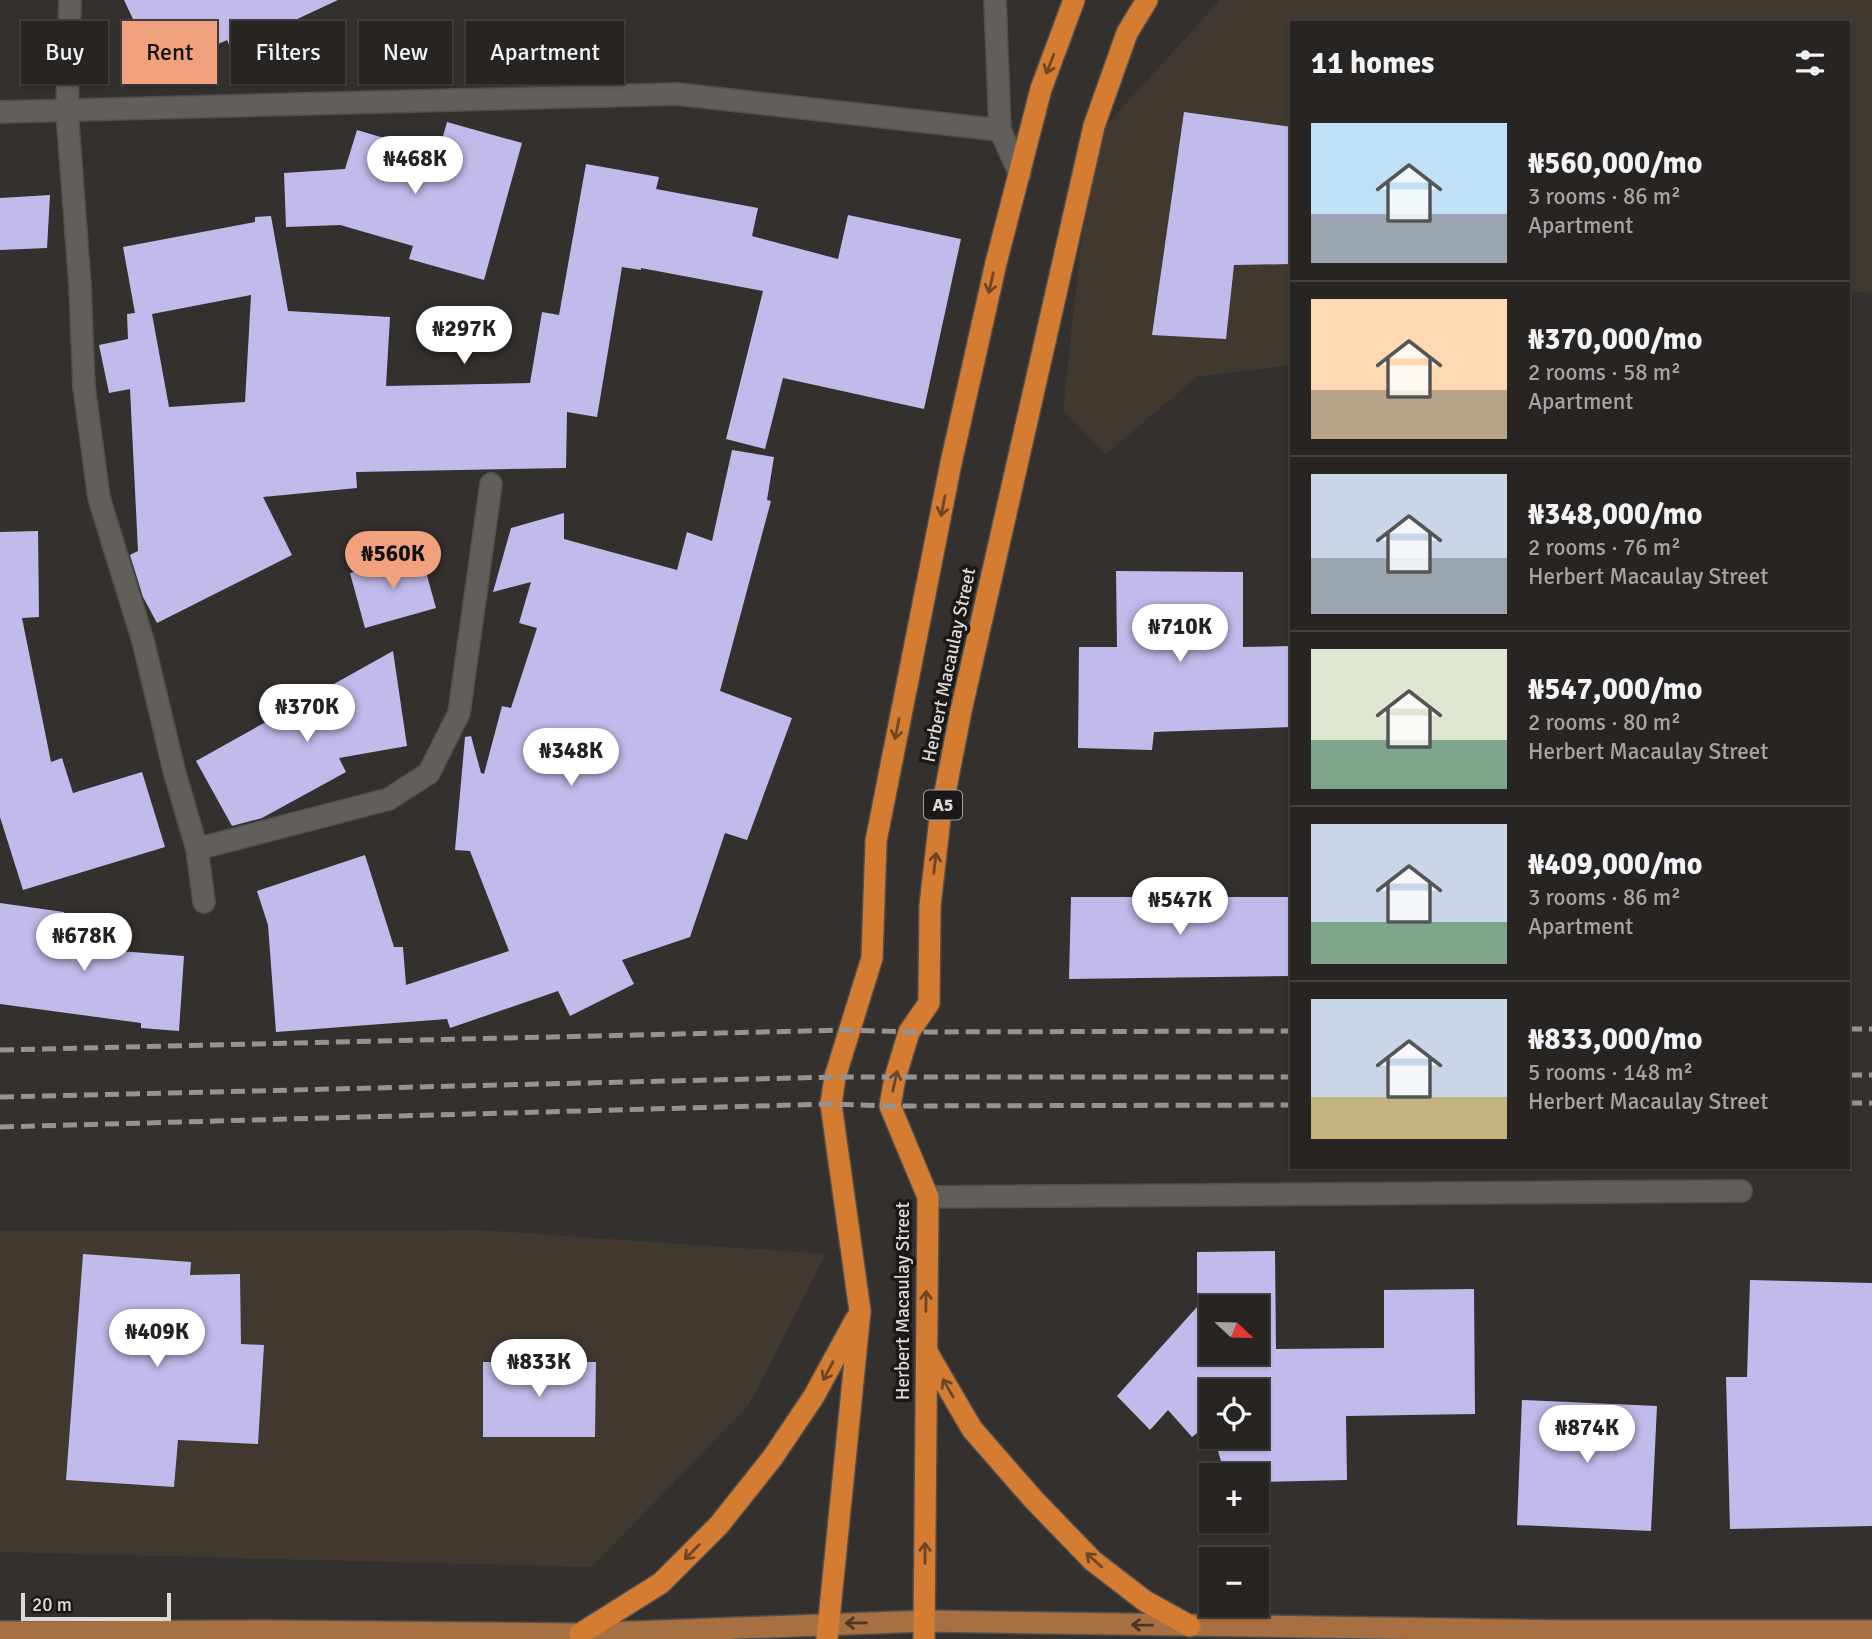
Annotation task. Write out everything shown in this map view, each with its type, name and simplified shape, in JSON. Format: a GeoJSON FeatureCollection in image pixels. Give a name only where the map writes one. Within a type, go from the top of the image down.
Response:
{"type":"FeatureCollection","features":[{"type":"Feature","properties":{"kind":"highway","name":"Herbert Macaulay Street"},"geometry":{"type":"LineString","coordinates":[[827,1631],[860,1311],[831,1104],[835,1077],[872,958],[876,841],[951,463],[996,263],[1041,89],[1074,0]]}},
{"type":"Feature","properties":{"kind":"highway","name":"Herbert Macaulay Street"},"geometry":{"type":"LineString","coordinates":[[924,1630],[928,1197],[890,1107],[895,1078],[909,1032],[929,1003],[930,906],[940,818],[961,710],[1094,126],[1127,33],[1147,0]]}},
{"type":"Feature","properties":{"kind":"highway"},"geometry":{"type":"LineString","coordinates":[[580,1634],[661,1583],[719,1525],[773,1457],[814,1396],[860,1311]]}},
{"type":"Feature","properties":{"kind":"highway"},"geometry":{"type":"LineString","coordinates":[[926,1350],[972,1430],[1034,1500],[1093,1561],[1145,1601],[1191,1626]]}},
{"type":"Feature","properties":{"kind":"main road"},"geometry":{"type":"LineString","coordinates":[[0,1632],[580,1634],[1191,1626],[1571,1631],[1872,1631]]}},
{"type":"Feature","properties":{"kind":"street"},"geometry":{"type":"LineString","coordinates":[[71,0],[67,111],[80,286],[84,387],[99,498],[143,641],[175,774],[197,849],[204,902]]}},
{"type":"Feature","properties":{"kind":"street"},"geometry":{"type":"LineString","coordinates":[[995,0],[1000,130],[1020,174]]}},
{"type":"Feature","properties":{"kind":"street"},"geometry":{"type":"LineString","coordinates":[[0,112],[677,94],[1000,130]]}},
{"type":"Feature","properties":{"kind":"street"},"geometry":{"type":"LineString","coordinates":[[197,849],[389,799],[429,773],[459,713],[491,484]]}},
{"type":"Feature","properties":{"kind":"street"},"geometry":{"type":"LineString","coordinates":[[928,1197],[1741,1191]]}},
{"type":"Feature","properties":{"kind":"shaded area"},"geometry":{"type":"Polygon","coordinates":[[[1220,0],[1872,0],[1872,291],[1850,294],[1850,21],[1290,21],[1290,365],[1197,377],[1106,454],[1063,410],[1092,141],[1220,0]]]}},
{"type":"Feature","properties":{"kind":"shaded area"},"geometry":{"type":"Polygon","coordinates":[[[481,1230],[826,1254],[749,1405],[592,1567],[0,1552],[0,1231],[481,1230]]]}},
{"type":"Feature","properties":{"kind":"building"},"geometry":{"type":"Polygon","coordinates":[[[124,0],[338,0],[293,21],[231,21],[231,50],[227,40],[217,45],[217,21],[134,21],[124,0]]]}},
{"type":"Feature","properties":{"kind":"building"},"geometry":{"type":"Polygon","coordinates":[[[1184,112],[1290,127],[1290,264],[1234,265],[1226,339],[1152,335],[1184,112]]]}},
{"type":"Feature","properties":{"kind":"building"},"geometry":{"type":"Polygon","coordinates":[[[447,122],[522,143],[484,280],[409,259],[413,246],[340,225],[286,227],[284,173],[345,169],[357,130],[438,154],[447,122]]]}},
{"type":"Feature","properties":{"kind":"building"},"geometry":{"type":"Polygon","coordinates":[[[586,164],[659,177],[656,189],[758,208],[752,236],[838,259],[848,215],[961,239],[924,409],[783,378],[765,449],[726,439],[763,291],[641,268],[622,267],[597,417],[567,412],[566,468],[356,472],[357,488],[263,497],[292,555],[157,623],[143,597],[130,555],[138,551],[130,389],[109,393],[99,345],[128,339],[127,314],[135,313],[123,247],[255,222],[255,217],[271,216],[288,311],[390,317],[386,386],[530,383],[542,312],[559,315],[586,164]],[[251,295],[152,314],[169,407],[245,402],[251,295]]]}},
{"type":"Feature","properties":{"kind":"building"},"geometry":{"type":"Polygon","coordinates":[[[50,195],[47,248],[0,250],[0,198],[50,195]]]}},
{"type":"Feature","properties":{"kind":"building"},"geometry":{"type":"Polygon","coordinates":[[[732,450],[774,457],[767,500],[771,501],[720,691],[792,718],[747,840],[725,833],[690,937],[622,960],[634,984],[570,1016],[558,991],[450,1028],[447,1019],[276,1032],[268,925],[257,891],[365,855],[394,947],[403,947],[406,985],[509,951],[470,851],[455,850],[465,737],[471,736],[481,773],[484,774],[502,706],[511,708],[537,628],[519,623],[531,582],[493,592],[511,528],[564,513],[564,539],[677,570],[687,532],[712,541],[732,450]]]}},
{"type":"Feature","properties":{"kind":"building"},"geometry":{"type":"Polygon","coordinates":[[[38,531],[39,617],[22,618],[51,762],[62,758],[73,793],[142,772],[165,847],[23,890],[0,817],[0,532],[38,531]]]}},
{"type":"Feature","properties":{"kind":"building"},"geometry":{"type":"Polygon","coordinates":[[[421,554],[436,608],[365,628],[350,573],[421,554]]]}},
{"type":"Feature","properties":{"kind":"building"},"geometry":{"type":"Polygon","coordinates":[[[1116,571],[1243,572],[1243,647],[1290,646],[1290,727],[1154,732],[1152,750],[1078,748],[1079,647],[1117,647],[1116,571]]]}},
{"type":"Feature","properties":{"kind":"building"},"geometry":{"type":"Polygon","coordinates":[[[393,651],[407,746],[339,758],[346,772],[262,818],[232,826],[196,761],[393,651]]]}},
{"type":"Feature","properties":{"kind":"building"},"geometry":{"type":"Polygon","coordinates":[[[1071,897],[1290,897],[1290,976],[1069,979],[1071,897]]]}},
{"type":"Feature","properties":{"kind":"building"},"geometry":{"type":"Polygon","coordinates":[[[0,903],[64,912],[80,949],[121,936],[119,951],[184,956],[179,1031],[141,1028],[141,1023],[0,1004],[0,903]]]}},
{"type":"Feature","properties":{"kind":"building"},"geometry":{"type":"Polygon","coordinates":[[[1275,1251],[1276,1349],[1384,1348],[1384,1290],[1474,1289],[1475,1414],[1346,1416],[1347,1480],[1269,1482],[1269,1463],[1222,1463],[1217,1449],[1269,1449],[1269,1379],[1199,1379],[1199,1432],[1192,1437],[1168,1410],[1150,1430],[1117,1396],[1197,1307],[1197,1252],[1275,1251]]]}},
{"type":"Feature","properties":{"kind":"building"},"geometry":{"type":"Polygon","coordinates":[[[83,1254],[191,1262],[190,1275],[240,1274],[241,1344],[264,1345],[258,1444],[178,1440],[174,1487],[66,1480],[83,1254]]]}},
{"type":"Feature","properties":{"kind":"building"},"geometry":{"type":"Polygon","coordinates":[[[1750,1280],[1872,1283],[1872,1526],[1730,1529],[1726,1377],[1747,1377],[1750,1280]]]}},
{"type":"Feature","properties":{"kind":"building"},"geometry":{"type":"Polygon","coordinates":[[[483,1362],[596,1362],[595,1437],[483,1437],[483,1362]]]}},
{"type":"Feature","properties":{"kind":"building"},"geometry":{"type":"Polygon","coordinates":[[[1522,1400],[1657,1406],[1651,1531],[1517,1525],[1522,1400]]]}},
{"type":"Feature","properties":{"kind":"railway"},"geometry":{"type":"LineString","coordinates":[[1850,1029],[1872,1029]]}},
{"type":"Feature","properties":{"kind":"railway"},"geometry":{"type":"LineString","coordinates":[[0,1050],[848,1030],[1290,1031]]}},
{"type":"Feature","properties":{"kind":"railway"},"geometry":{"type":"LineString","coordinates":[[1850,1075],[1872,1075]]}},
{"type":"Feature","properties":{"kind":"railway"},"geometry":{"type":"LineString","coordinates":[[0,1097],[835,1077],[1290,1077]]}},
{"type":"Feature","properties":{"kind":"railway"},"geometry":{"type":"LineString","coordinates":[[1850,1103],[1872,1103]]}},
{"type":"Feature","properties":{"kind":"railway"},"geometry":{"type":"LineString","coordinates":[[0,1127],[831,1104],[1290,1105]]}}]}
